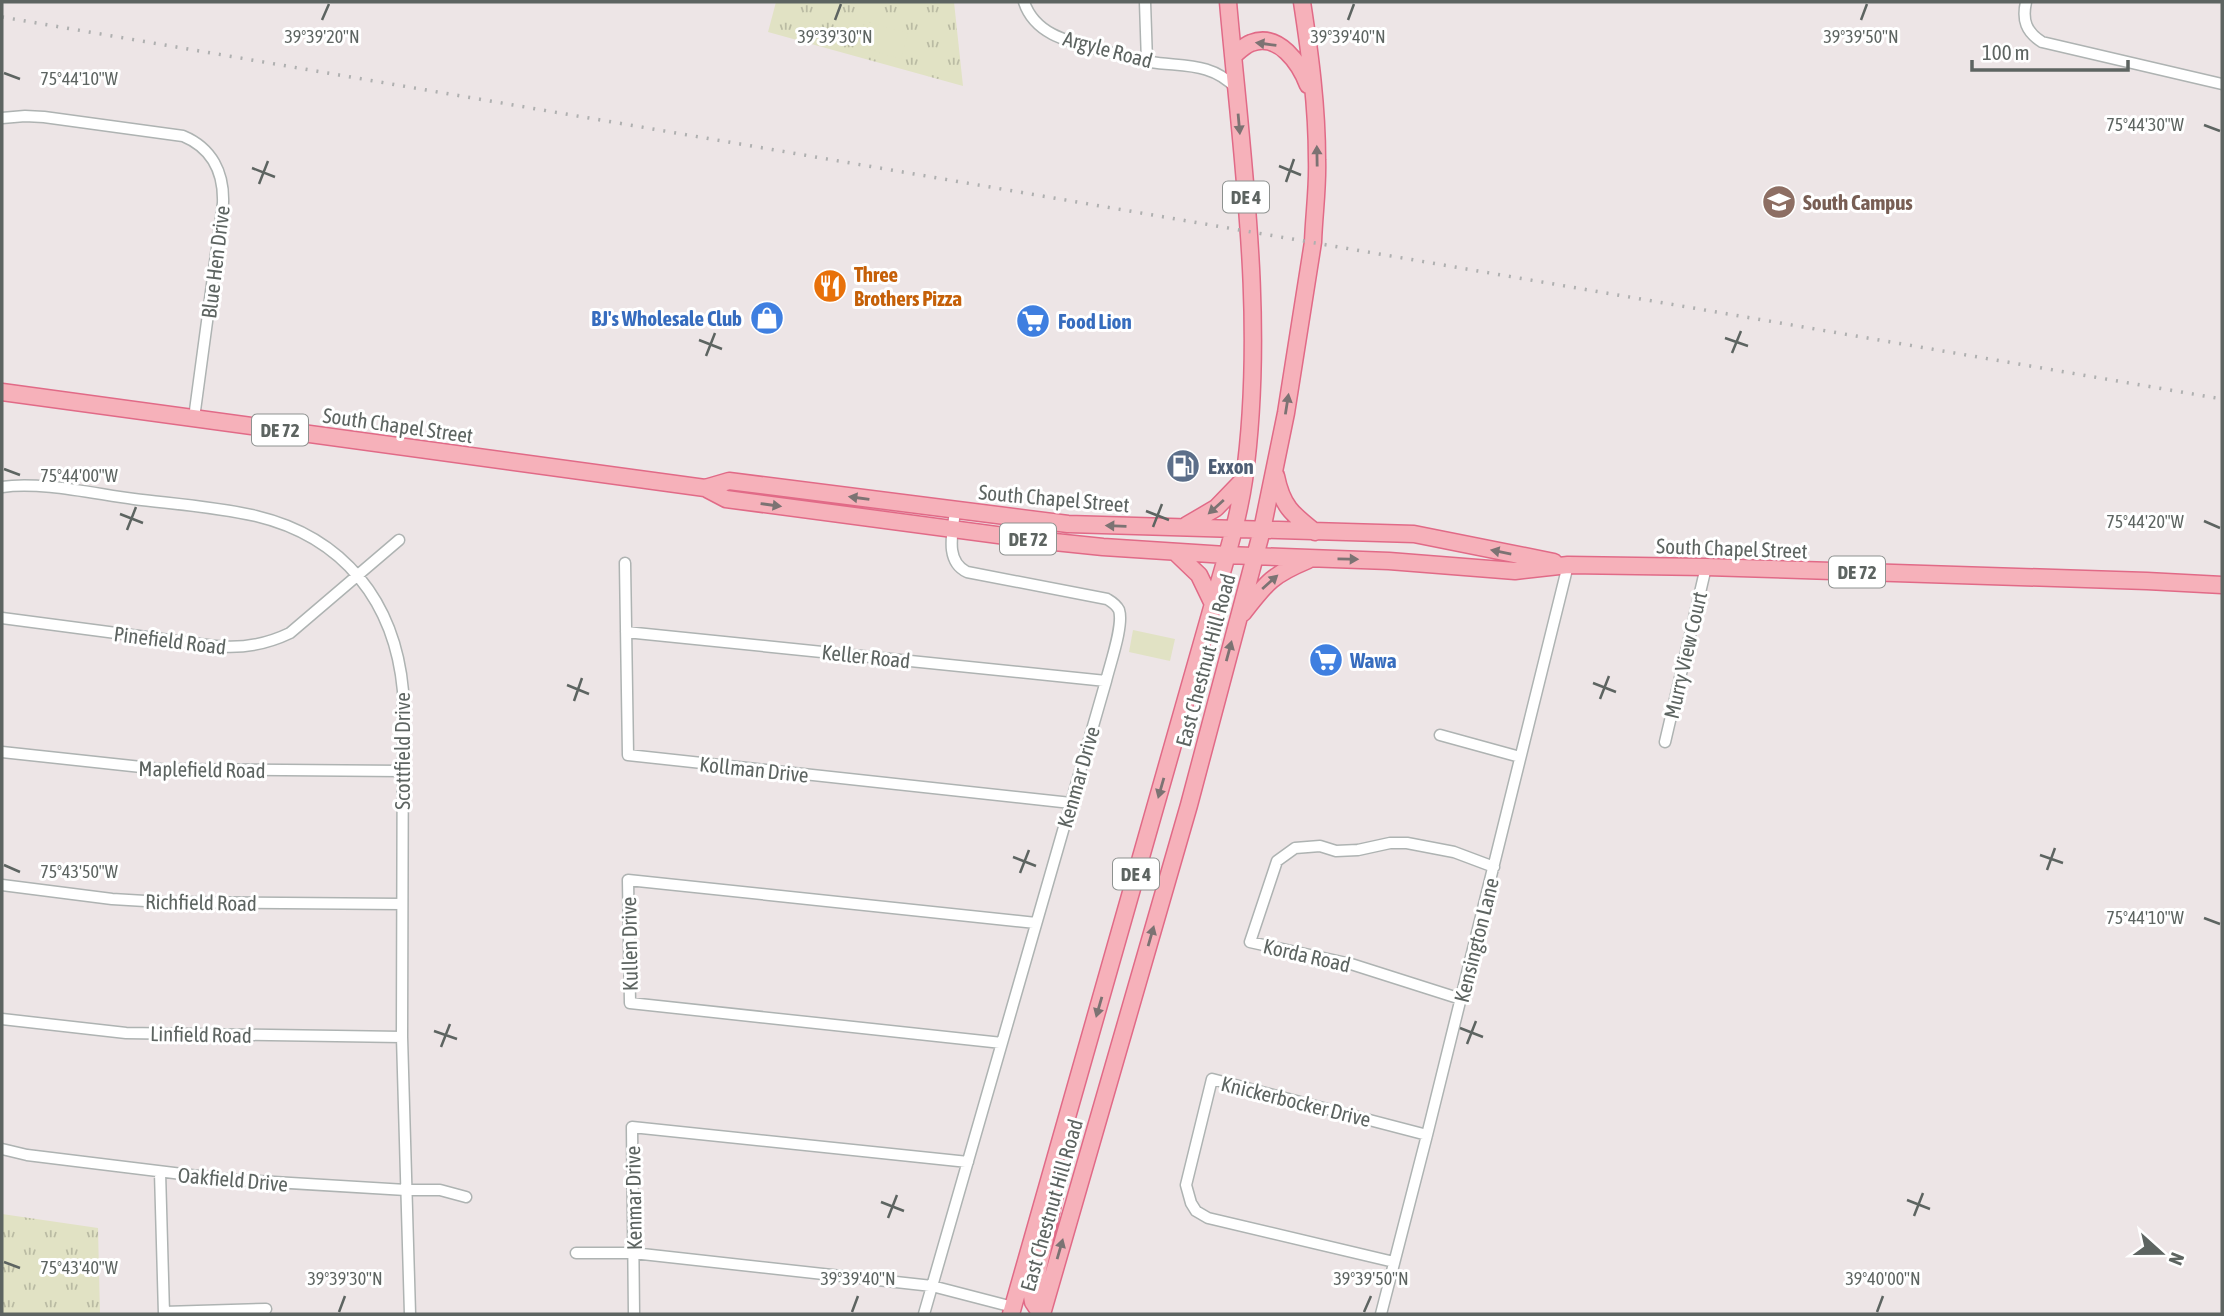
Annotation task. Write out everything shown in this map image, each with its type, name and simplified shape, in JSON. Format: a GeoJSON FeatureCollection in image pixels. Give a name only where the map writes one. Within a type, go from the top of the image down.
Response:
{"type":"FeatureCollection","features":[{"type":"Feature","properties":{"kind":"main road","name":"East Chestnut Hill Road"},"geometry":{"type":"LineString","coordinates":[[1015,1312],[1213,604],[1244,479],[1251,411],[1253,337],[1248,232],[1228,2]]}},
{"type":"Feature","properties":{"kind":"main road","name":"East Chestnut Hill Road"},"geometry":{"type":"LineString","coordinates":[[1041,1314],[1189,805],[1262,530],[1275,471],[1312,242],[1317,162],[1311,56],[1302,2]]}},
{"type":"Feature","properties":{"kind":"main road"},"geometry":{"type":"LineString","coordinates":[[1233,56],[1252,42],[1264,41],[1277,45],[1291,55],[1302,70],[1315,107]]}},
{"type":"Feature","properties":{"kind":"main road","name":"South Chapel Street"},"geometry":{"type":"LineString","coordinates":[[2,392],[705,488],[726,499],[1103,547],[1389,561],[1515,571],[1568,565],[1706,567],[2147,581],[2222,586]]}},
{"type":"Feature","properties":{"kind":"main road"},"geometry":{"type":"LineString","coordinates":[[1275,471],[1281,496],[1289,510],[1315,531]]}},
{"type":"Feature","properties":{"kind":"main road"},"geometry":{"type":"LineString","coordinates":[[1182,528],[1216,508],[1244,479]]}},
{"type":"Feature","properties":{"kind":"main road","name":"South Chapel Street"},"geometry":{"type":"LineString","coordinates":[[705,488],[729,481],[1068,524],[1413,534],[1568,565]]}},
{"type":"Feature","properties":{"kind":"main road"},"geometry":{"type":"LineString","coordinates":[[1175,552],[1199,575],[1213,604]]}},
{"type":"Feature","properties":{"kind":"main road"},"geometry":{"type":"LineString","coordinates":[[1237,620],[1268,581],[1313,558]]}},
{"type":"Feature","properties":{"kind":"main road"},"geometry":{"type":"LineString","coordinates":[[1041,1314],[1033,1303],[1032,1296],[1056,1194],[1060,1144]]}},
{"type":"Feature","properties":{"kind":"street","name":"Argyle Road"},"geometry":{"type":"LineString","coordinates":[[1024,2],[1035,21],[1061,39],[1147,62],[1208,69],[1219,73],[1236,89]]}},
{"type":"Feature","properties":{"kind":"street"},"geometry":{"type":"LineString","coordinates":[[1145,2],[1147,62]]}},
{"type":"Feature","properties":{"kind":"street"},"geometry":{"type":"LineString","coordinates":[[2026,2],[2026,27],[2042,42],[2222,84]]}},
{"type":"Feature","properties":{"kind":"street"},"geometry":{"type":"LineString","coordinates":[[1208,69],[1233,56]]}},
{"type":"Feature","properties":{"kind":"street","name":"Blue Hen Drive"},"geometry":{"type":"LineString","coordinates":[[2,118],[44,117],[183,136],[201,146],[217,165],[223,203],[194,418]]}},
{"type":"Feature","properties":{"kind":"street","name":"Scottfield Drive"},"geometry":{"type":"LineString","coordinates":[[2,487],[30,486],[255,516],[284,524],[311,537],[336,555],[358,576],[382,611],[398,655],[403,691],[401,1037],[410,1314]]}},
{"type":"Feature","properties":{"kind":"street","name":"Kenmar Drive"},"geometry":{"type":"LineString","coordinates":[[924,1314],[1106,681],[1120,612],[1115,604],[1095,595],[967,572],[960,568],[953,558],[955,510]]}},
{"type":"Feature","properties":{"kind":"street","name":"Pinefield Road"},"geometry":{"type":"LineString","coordinates":[[2,618],[215,646],[251,647],[290,633],[398,540]]}},
{"type":"Feature","properties":{"kind":"street","name":"Kollman Drive"},"geometry":{"type":"LineString","coordinates":[[625,563],[628,755],[1071,803]]}},
{"type":"Feature","properties":{"kind":"street","name":"Kensington Lane"},"geometry":{"type":"LineString","coordinates":[[1381,1314],[1568,565]]}},
{"type":"Feature","properties":{"kind":"street","name":"Murry View Court"},"geometry":{"type":"LineString","coordinates":[[1665,742],[1706,567]]}},
{"type":"Feature","properties":{"kind":"street","name":"Keller Road"},"geometry":{"type":"LineString","coordinates":[[626,632],[1106,681]]}},
{"type":"Feature","properties":{"kind":"street"},"geometry":{"type":"LineString","coordinates":[[1440,735],[1520,757]]}},
{"type":"Feature","properties":{"kind":"street","name":"Maplefield Road"},"geometry":{"type":"LineString","coordinates":[[2,752],[160,769],[403,771]]}},
{"type":"Feature","properties":{"kind":"street","name":"Korda Road"},"geometry":{"type":"LineString","coordinates":[[1461,999],[1351,964],[1250,942],[1277,861],[1295,849],[1320,846],[1336,851],[1358,850],[1407,842],[1454,852],[1494,867]]}},
{"type":"Feature","properties":{"kind":"street","name":"Kullen Drive"},"geometry":{"type":"LineString","coordinates":[[1002,1043],[630,1003],[628,880],[1036,923]]}},
{"type":"Feature","properties":{"kind":"street","name":"Richfield Road"},"geometry":{"type":"LineString","coordinates":[[2,885],[112,899],[162,902],[402,904]]}},
{"type":"Feature","properties":{"kind":"street","name":"Linfield Road"},"geometry":{"type":"LineString","coordinates":[[2,1018],[126,1033],[401,1037]]}},
{"type":"Feature","properties":{"kind":"street","name":"Knickerbocker Drive"},"geometry":{"type":"LineString","coordinates":[[1394,1262],[1208,1218],[1196,1211],[1186,1185],[1212,1079],[1427,1135]]}},
{"type":"Feature","properties":{"kind":"street","name":"Kenmar Drive"},"geometry":{"type":"LineString","coordinates":[[635,1314],[632,1126],[968,1162]]}},
{"type":"Feature","properties":{"kind":"street","name":"Oakfield Drive"},"geometry":{"type":"LineString","coordinates":[[2,1149],[27,1155],[160,1172],[257,1182],[440,1191],[466,1197]]}},
{"type":"Feature","properties":{"kind":"street"},"geometry":{"type":"LineString","coordinates":[[160,1172],[164,1313],[266,1309]]}},
{"type":"Feature","properties":{"kind":"street"},"geometry":{"type":"LineString","coordinates":[[576,1254],[634,1253],[932,1286],[1015,1312]]}},
{"type":"Feature","properties":{"kind":"green space"},"geometry":{"type":"Polygon","coordinates":[[[776,2],[954,2],[963,86],[768,32],[776,2]]]}},
{"type":"Feature","properties":{"kind":"green space"},"geometry":{"type":"Polygon","coordinates":[[[865,21],[908,33],[901,59],[858,47],[865,21]]]}},
{"type":"Feature","properties":{"kind":"green space"},"geometry":{"type":"Polygon","coordinates":[[[1133,630],[1175,639],[1170,661],[1129,652],[1133,630]]]}},
{"type":"Feature","properties":{"kind":"green space"},"geometry":{"type":"Polygon","coordinates":[[[2,1214],[98,1228],[100,1314],[2,1314],[2,1214]]]}},
{"type":"Feature","properties":{"kind":"railway"},"geometry":{"type":"LineString","coordinates":[[2,17],[2222,399]]}},
{"type":"Feature","properties":{"kind":"place","name":"South Campus"},"geometry":{"type":"Point","coordinates":[1779,202]}},
{"type":"Feature","properties":{"kind":"place","name":"Three Brothers Pizza"},"geometry":{"type":"Point","coordinates":[830,286]}},
{"type":"Feature","properties":{"kind":"place","name":"BJ's Wholesale Club"},"geometry":{"type":"Point","coordinates":[767,318]}},
{"type":"Feature","properties":{"kind":"place","name":"Food Lion"},"geometry":{"type":"Point","coordinates":[1033,321]}},
{"type":"Feature","properties":{"kind":"place","name":"Exxon"},"geometry":{"type":"Point","coordinates":[1183,466]}},
{"type":"Feature","properties":{"kind":"place","name":"Wawa"},"geometry":{"type":"Point","coordinates":[1326,660]}}]}
